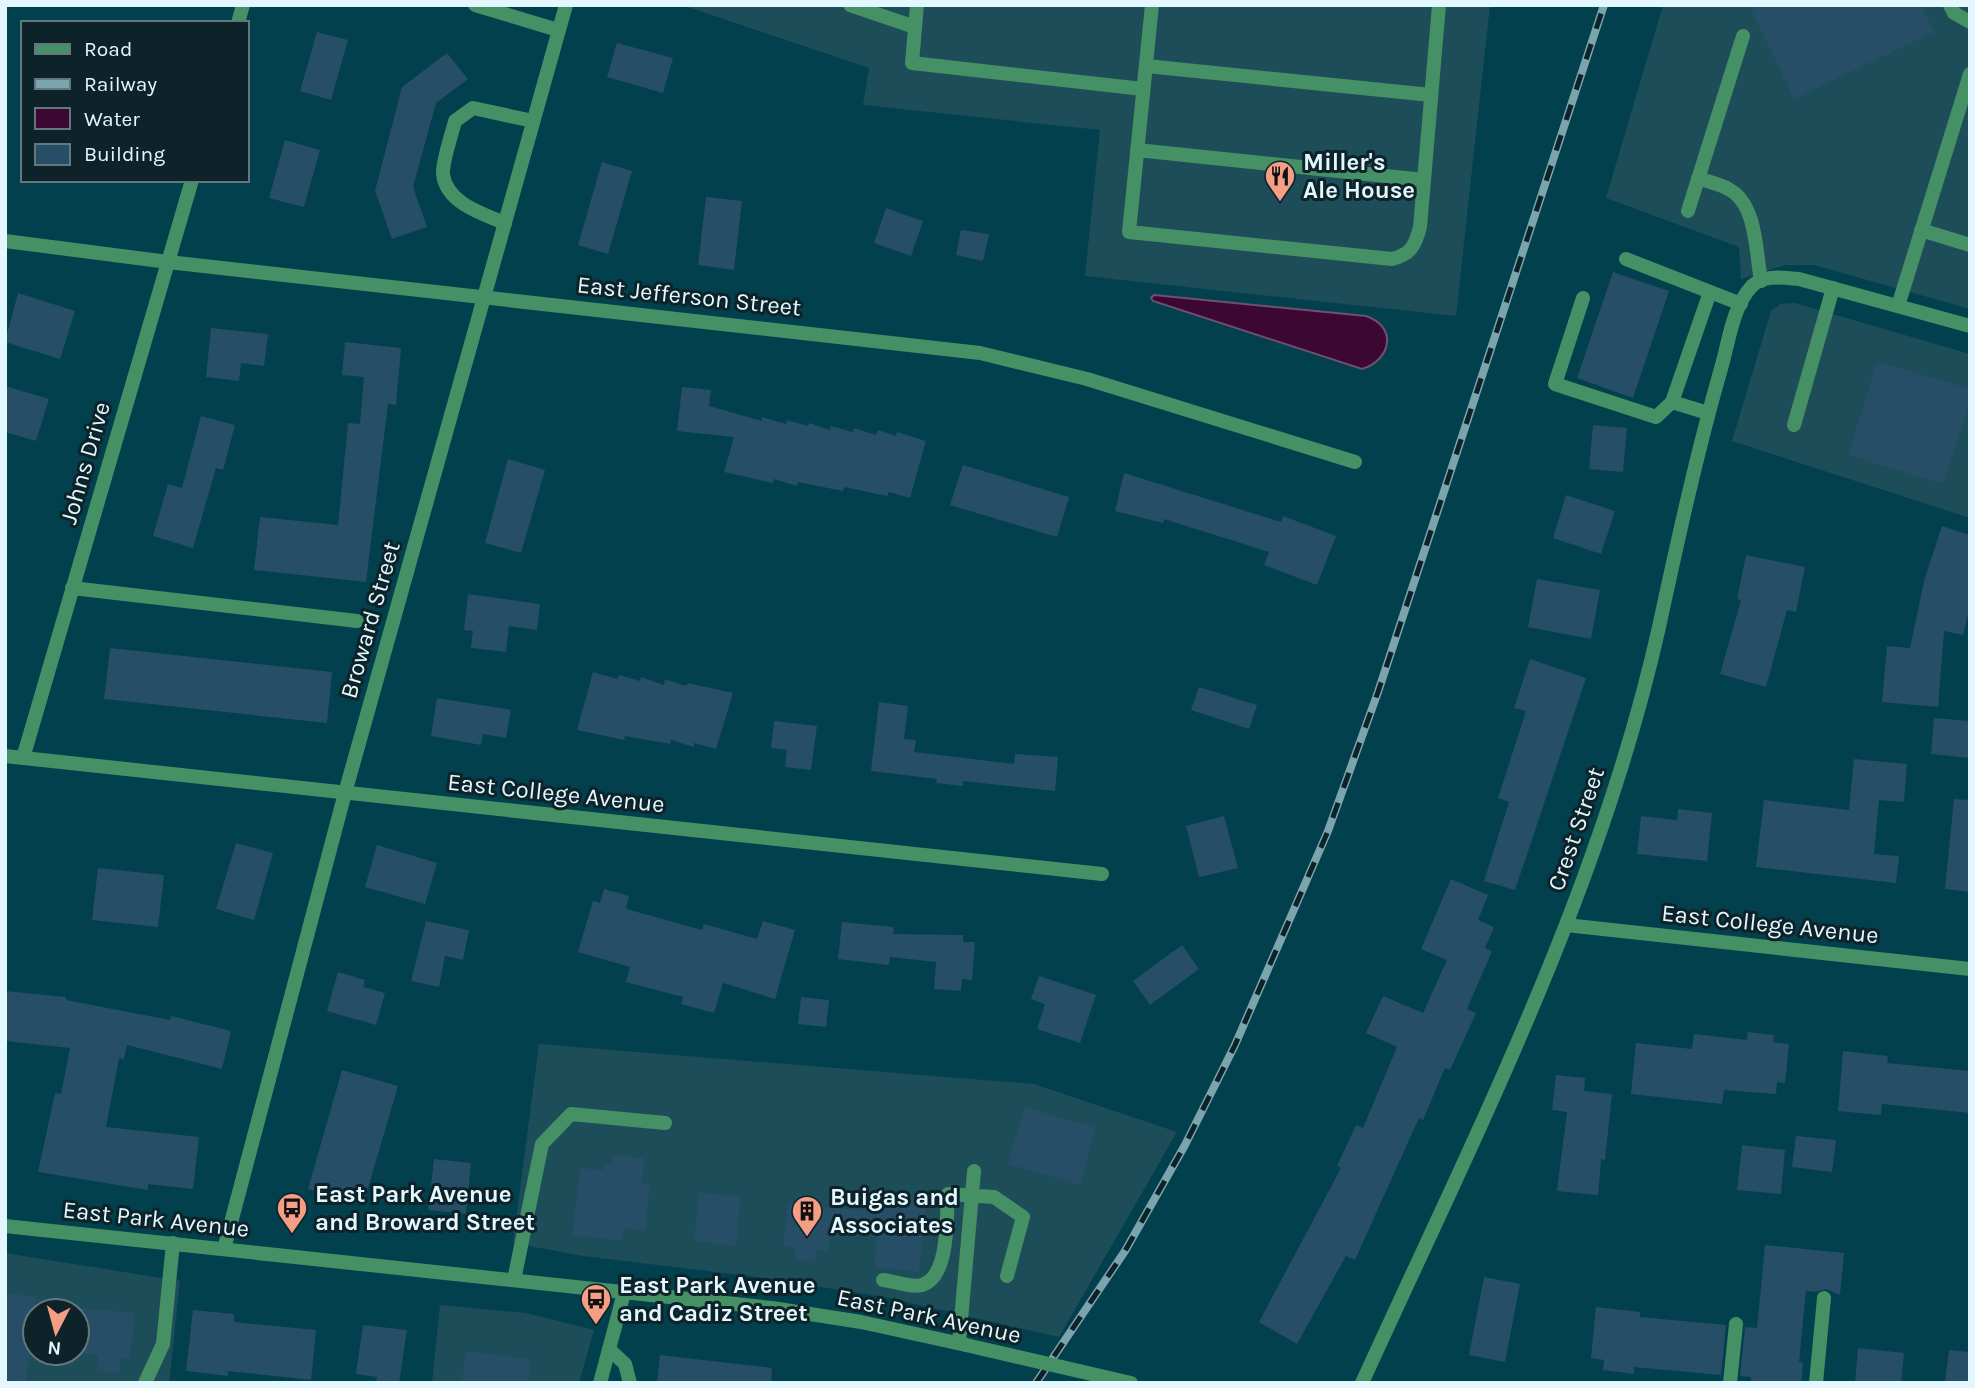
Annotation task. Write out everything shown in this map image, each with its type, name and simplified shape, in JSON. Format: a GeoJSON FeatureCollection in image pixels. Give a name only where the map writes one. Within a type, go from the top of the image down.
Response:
{"type":"FeatureCollection","features":[{"type":"Feature","properties":{"kind":"street"},"geometry":{"type":"LineString","coordinates":[[475,5],[558,30]]}},
{"type":"Feature","properties":{"kind":"street","name":"Broward Street"},"geometry":{"type":"LineString","coordinates":[[224,1249],[345,793],[566,5]]}},
{"type":"Feature","properties":{"kind":"street"},"geometry":{"type":"LineString","coordinates":[[850,5],[915,27]]}},
{"type":"Feature","properties":{"kind":"street"},"geometry":{"type":"LineString","coordinates":[[917,5],[912,63],[1143,89]]}},
{"type":"Feature","properties":{"kind":"street"},"geometry":{"type":"LineString","coordinates":[[1152,5],[1129,232],[1392,259],[1405,255],[1415,245],[1424,180],[1438,5]]}},
{"type":"Feature","properties":{"kind":"street"},"geometry":{"type":"LineString","coordinates":[[1950,5],[1954,13],[1970,22]]}},
{"type":"Feature","properties":{"kind":"street"},"geometry":{"type":"LineString","coordinates":[[1688,211],[1743,36]]}},
{"type":"Feature","properties":{"kind":"street"},"geometry":{"type":"LineString","coordinates":[[1146,66],[1431,95]]}},
{"type":"Feature","properties":{"kind":"street"},"geometry":{"type":"LineString","coordinates":[[1898,306],[1970,74]]}},
{"type":"Feature","properties":{"kind":"street"},"geometry":{"type":"LineString","coordinates":[[505,223],[472,209],[452,194],[443,174],[455,121],[473,108],[533,121]]}},
{"type":"Feature","properties":{"kind":"street"},"geometry":{"type":"LineString","coordinates":[[1137,150],[1424,180]]}},
{"type":"Feature","properties":{"kind":"street"},"geometry":{"type":"LineString","coordinates":[[1699,178],[1730,190],[1743,202],[1766,279],[1799,279],[1970,326]]}},
{"type":"Feature","properties":{"kind":"street","name":"Johns Drive"},"geometry":{"type":"LineString","coordinates":[[23,758],[191,182]]}},
{"type":"Feature","properties":{"kind":"street"},"geometry":{"type":"LineString","coordinates":[[1921,230],[1970,245]]}},
{"type":"Feature","properties":{"kind":"street","name":"East Jefferson Street"},"geometry":{"type":"LineString","coordinates":[[5,241],[168,262],[980,353],[1087,379],[1355,462]]}},
{"type":"Feature","properties":{"kind":"street"},"geometry":{"type":"LineString","coordinates":[[1626,259],[1741,304]]}},
{"type":"Feature","properties":{"kind":"street","name":"Crest Street"},"geometry":{"type":"LineString","coordinates":[[1362,1383],[1487,1108],[1602,834],[1650,666],[1708,413],[1741,304],[1753,285],[1766,279]]}},
{"type":"Feature","properties":{"kind":"street"},"geometry":{"type":"LineString","coordinates":[[1794,425],[1833,288]]}},
{"type":"Feature","properties":{"kind":"street"},"geometry":{"type":"LineString","coordinates":[[1583,298],[1555,384],[1656,417],[1672,402],[1710,292]]}},
{"type":"Feature","properties":{"kind":"street"},"geometry":{"type":"LineString","coordinates":[[1672,402],[1708,413]]}},
{"type":"Feature","properties":{"kind":"street"},"geometry":{"type":"LineString","coordinates":[[72,588],[357,621]]}},
{"type":"Feature","properties":{"kind":"street","name":"East College Avenue"},"geometry":{"type":"LineString","coordinates":[[5,756],[1102,874]]}},
{"type":"Feature","properties":{"kind":"street","name":"East College Avenue"},"geometry":{"type":"LineString","coordinates":[[1566,925],[1970,969]]}},
{"type":"Feature","properties":{"kind":"street"},"geometry":{"type":"LineString","coordinates":[[514,1280],[542,1144],[571,1114],[665,1123]]}},
{"type":"Feature","properties":{"kind":"street"},"geometry":{"type":"LineString","coordinates":[[962,1344],[974,1171]]}},
{"type":"Feature","properties":{"kind":"street"},"geometry":{"type":"LineString","coordinates":[[883,1280],[922,1285],[933,1278],[942,1264],[948,1194],[994,1197],[1023,1217],[1007,1276]]}},
{"type":"Feature","properties":{"kind":"street","name":"East Park Avenue"},"geometry":{"type":"LineString","coordinates":[[5,1226],[772,1308],[861,1322],[1131,1383]]}},
{"type":"Feature","properties":{"kind":"street"},"geometry":{"type":"LineString","coordinates":[[145,1383],[163,1344],[173,1243]]}},
{"type":"Feature","properties":{"kind":"street"},"geometry":{"type":"LineString","coordinates":[[600,1383],[624,1293]]}},
{"type":"Feature","properties":{"kind":"street"},"geometry":{"type":"LineString","coordinates":[[1816,1383],[1824,1298]]}},
{"type":"Feature","properties":{"kind":"street"},"geometry":{"type":"LineString","coordinates":[[1730,1383],[1735,1324]]}},
{"type":"Feature","properties":{"kind":"street"},"geometry":{"type":"LineString","coordinates":[[609,1349],[625,1364],[630,1383]]}},
{"type":"Feature","properties":{"kind":"shaded area","name":"Miller's Ale House"},"geometry":{"type":"Polygon","coordinates":[[[682,5],[1490,5],[1456,316],[1085,276],[1100,130],[863,105],[869,68],[682,5]]]}},
{"type":"Feature","properties":{"kind":"shaded area"},"geometry":{"type":"Polygon","coordinates":[[[1663,5],[1970,5],[1970,309],[1814,265],[1785,265],[1741,279],[1739,247],[1606,198],[1663,5]]]}},
{"type":"Feature","properties":{"kind":"shaded area"},"geometry":{"type":"Polygon","coordinates":[[[1795,303],[1970,354],[1970,518],[1732,441],[1771,311],[1780,304],[1795,303]]]}},
{"type":"Feature","properties":{"kind":"shaded area"},"geometry":{"type":"Polygon","coordinates":[[[539,1044],[1034,1084],[1177,1132],[1059,1337],[884,1297],[757,1277],[583,1256],[513,1243],[539,1044]]]}},
{"type":"Feature","properties":{"kind":"shaded area"},"geometry":{"type":"Polygon","coordinates":[[[5,1253],[180,1281],[169,1383],[5,1383],[5,1253]]]}},
{"type":"Feature","properties":{"kind":"shaded area"},"geometry":{"type":"Polygon","coordinates":[[[440,1305],[526,1313],[594,1330],[579,1383],[432,1383],[440,1305]]]}},
{"type":"Feature","properties":{"kind":"water"},"geometry":{"type":"Polygon","coordinates":[[[1154,295],[1366,316],[1383,328],[1387,343],[1379,358],[1362,369],[1153,301],[1151,298],[1154,295]]]}},
{"type":"Feature","properties":{"kind":"building"},"geometry":{"type":"Polygon","coordinates":[[[1749,5],[1921,5],[1934,32],[1794,99],[1749,5]]]}},
{"type":"Feature","properties":{"kind":"building"},"geometry":{"type":"Polygon","coordinates":[[[317,32],[348,40],[331,100],[300,91],[317,32]]]}},
{"type":"Feature","properties":{"kind":"building"},"geometry":{"type":"Polygon","coordinates":[[[617,43],[673,58],[663,93],[607,77],[617,43]]]}},
{"type":"Feature","properties":{"kind":"building"},"geometry":{"type":"Polygon","coordinates":[[[447,53],[468,79],[436,103],[413,187],[427,227],[392,239],[375,191],[402,87],[447,53]]]}},
{"type":"Feature","properties":{"kind":"building"},"geometry":{"type":"Polygon","coordinates":[[[285,140],[320,150],[304,207],[269,198],[285,140]]]}},
{"type":"Feature","properties":{"kind":"building"},"geometry":{"type":"Polygon","coordinates":[[[602,162],[632,171],[608,254],[578,245],[602,162]]]}},
{"type":"Feature","properties":{"kind":"building"},"geometry":{"type":"Polygon","coordinates":[[[706,197],[742,201],[734,270],[698,265],[706,197]]]}},
{"type":"Feature","properties":{"kind":"building"},"geometry":{"type":"Polygon","coordinates":[[[886,208],[923,221],[911,256],[874,243],[886,208]]]}},
{"type":"Feature","properties":{"kind":"building"},"geometry":{"type":"Polygon","coordinates":[[[961,230],[989,234],[983,261],[956,255],[961,230]]]}},
{"type":"Feature","properties":{"kind":"building"},"geometry":{"type":"Polygon","coordinates":[[[1613,272],[1669,291],[1633,398],[1577,378],[1613,272]]]}},
{"type":"Feature","properties":{"kind":"building"},"geometry":{"type":"Polygon","coordinates":[[[18,293],[75,311],[60,359],[5,342],[18,293]]]}},
{"type":"Feature","properties":{"kind":"building"},"geometry":{"type":"Polygon","coordinates":[[[211,328],[268,334],[264,366],[241,363],[239,381],[206,377],[211,328]]]}},
{"type":"Feature","properties":{"kind":"building"},"geometry":{"type":"Polygon","coordinates":[[[345,342],[401,348],[396,405],[388,404],[366,582],[254,570],[260,517],[338,525],[348,423],[360,424],[364,377],[342,375],[345,342]]]}},
{"type":"Feature","properties":{"kind":"building"},"geometry":{"type":"Polygon","coordinates":[[[1877,361],[1970,389],[1970,400],[1944,484],[1848,455],[1877,361]]]}},
{"type":"Feature","properties":{"kind":"building"},"geometry":{"type":"Polygon","coordinates":[[[5,386],[49,399],[36,441],[5,432],[5,386]]]}},
{"type":"Feature","properties":{"kind":"building"},"geometry":{"type":"Polygon","coordinates":[[[682,387],[711,390],[709,406],[762,421],[762,417],[786,424],[787,420],[830,430],[831,426],[853,432],[854,428],[876,435],[878,430],[896,436],[897,432],[926,441],[910,498],[889,492],[887,496],[844,487],[843,491],[798,482],[797,486],[774,479],[773,483],[724,472],[734,437],[677,431],[682,387]]]}},
{"type":"Feature","properties":{"kind":"building"},"geometry":{"type":"Polygon","coordinates":[[[201,416],[235,425],[223,470],[216,468],[193,548],[153,536],[168,484],[182,488],[201,416]]]}},
{"type":"Feature","properties":{"kind":"building"},"geometry":{"type":"Polygon","coordinates":[[[1593,425],[1627,428],[1623,472],[1589,469],[1593,425]]]}},
{"type":"Feature","properties":{"kind":"building"},"geometry":{"type":"Polygon","coordinates":[[[508,459],[545,470],[521,553],[485,543],[508,459]]]}},
{"type":"Feature","properties":{"kind":"building"},"geometry":{"type":"Polygon","coordinates":[[[963,465],[1069,497],[1057,537],[950,505],[963,465]]]}},
{"type":"Feature","properties":{"kind":"building"},"geometry":{"type":"Polygon","coordinates":[[[1124,473],[1281,522],[1283,516],[1336,536],[1317,585],[1264,565],[1269,552],[1164,519],[1163,523],[1115,511],[1124,473]]]}},
{"type":"Feature","properties":{"kind":"building"},"geometry":{"type":"Polygon","coordinates":[[[1566,495],[1615,511],[1601,554],[1553,538],[1566,495]]]}},
{"type":"Feature","properties":{"kind":"building"},"geometry":{"type":"Polygon","coordinates":[[[1942,526],[1970,535],[1970,606],[1963,635],[1944,631],[1938,707],[1882,702],[1887,646],[1910,648],[1924,581],[1942,526]]]}},
{"type":"Feature","properties":{"kind":"building"},"geometry":{"type":"Polygon","coordinates":[[[1746,555],[1805,567],[1796,612],[1787,610],[1766,687],[1720,674],[1741,600],[1737,599],[1746,555]]]}},
{"type":"Feature","properties":{"kind":"building"},"geometry":{"type":"Polygon","coordinates":[[[1537,579],[1600,590],[1591,639],[1528,627],[1537,579]]]}},
{"type":"Feature","properties":{"kind":"building"},"geometry":{"type":"Polygon","coordinates":[[[468,594],[540,604],[537,630],[509,626],[506,652],[471,648],[473,631],[464,630],[468,594]]]}},
{"type":"Feature","properties":{"kind":"building"},"geometry":{"type":"Polygon","coordinates":[[[110,648],[332,672],[327,723],[104,699],[110,648]]]}},
{"type":"Feature","properties":{"kind":"building"},"geometry":{"type":"Polygon","coordinates":[[[1530,659],[1586,678],[1515,890],[1484,881],[1509,802],[1498,798],[1526,711],[1514,708],[1530,659]]]}},
{"type":"Feature","properties":{"kind":"building"},"geometry":{"type":"Polygon","coordinates":[[[593,672],[617,679],[619,675],[640,681],[641,677],[664,685],[665,679],[686,686],[688,683],[733,693],[716,749],[694,743],[694,747],[671,740],[670,744],[625,736],[624,740],[577,730],[593,672]]]}},
{"type":"Feature","properties":{"kind":"building"},"geometry":{"type":"Polygon","coordinates":[[[1199,687],[1257,705],[1249,729],[1191,710],[1199,687]]]}},
{"type":"Feature","properties":{"kind":"building"},"geometry":{"type":"Polygon","coordinates":[[[437,698],[511,710],[506,738],[483,734],[481,745],[431,736],[437,698]]]}},
{"type":"Feature","properties":{"kind":"building"},"geometry":{"type":"Polygon","coordinates":[[[879,702],[908,706],[904,739],[916,740],[914,752],[1014,764],[1015,754],[1058,757],[1055,791],[963,781],[963,786],[936,783],[937,779],[871,771],[879,702]]]}},
{"type":"Feature","properties":{"kind":"building"},"geometry":{"type":"Polygon","coordinates":[[[1934,718],[1970,721],[1970,758],[1931,754],[1934,718]]]}},
{"type":"Feature","properties":{"kind":"building"},"geometry":{"type":"Polygon","coordinates":[[[774,721],[817,726],[811,770],[785,767],[787,750],[771,748],[774,721]]]}},
{"type":"Feature","properties":{"kind":"building"},"geometry":{"type":"Polygon","coordinates":[[[1854,759],[1907,764],[1904,802],[1879,800],[1874,854],[1899,856],[1896,883],[1756,867],[1764,800],[1849,810],[1854,759]]]}},
{"type":"Feature","properties":{"kind":"building"},"geometry":{"type":"Polygon","coordinates":[[[1954,799],[1970,800],[1970,892],[1945,889],[1954,799]]]}},
{"type":"Feature","properties":{"kind":"building"},"geometry":{"type":"Polygon","coordinates":[[[1678,809],[1712,813],[1707,861],[1637,854],[1641,816],[1677,820],[1678,809]]]}},
{"type":"Feature","properties":{"kind":"building"},"geometry":{"type":"Polygon","coordinates":[[[1224,816],[1238,868],[1199,877],[1186,826],[1224,816]]]}},
{"type":"Feature","properties":{"kind":"building"},"geometry":{"type":"Polygon","coordinates":[[[236,843],[273,853],[254,920],[216,909],[236,843]]]}},
{"type":"Feature","properties":{"kind":"building"},"geometry":{"type":"Polygon","coordinates":[[[377,845],[437,863],[425,904],[365,887],[377,845]]]}},
{"type":"Feature","properties":{"kind":"building"},"geometry":{"type":"Polygon","coordinates":[[[98,868],[164,875],[158,927],[92,920],[98,868]]]}},
{"type":"Feature","properties":{"kind":"building"},"geometry":{"type":"Polygon","coordinates":[[[1451,879],[1488,895],[1478,920],[1494,927],[1485,948],[1492,951],[1467,1009],[1476,1013],[1450,1070],[1445,1068],[1423,1120],[1419,1118],[1355,1260],[1346,1256],[1297,1344],[1259,1322],[1341,1168],[1337,1166],[1356,1125],[1363,1128],[1397,1047],[1366,1033],[1383,996],[1423,1013],[1447,960],[1421,949],[1451,879]]]}},
{"type":"Feature","properties":{"kind":"building"},"geometry":{"type":"Polygon","coordinates":[[[604,889],[629,896],[626,908],[630,910],[702,930],[704,924],[757,939],[763,921],[795,930],[775,999],[723,983],[714,1013],[681,1004],[683,997],[626,982],[630,967],[578,952],[593,901],[600,903],[604,889]]]}},
{"type":"Feature","properties":{"kind":"building"},"geometry":{"type":"Polygon","coordinates":[[[426,921],[469,930],[463,960],[445,956],[439,987],[411,981],[426,921]]]}},
{"type":"Feature","properties":{"kind":"building"},"geometry":{"type":"Polygon","coordinates":[[[842,922],[894,927],[893,934],[963,935],[963,942],[975,942],[972,980],[962,979],[961,991],[934,989],[936,962],[890,957],[889,965],[838,959],[842,922]]]}},
{"type":"Feature","properties":{"kind":"building"},"geometry":{"type":"Polygon","coordinates":[[[1182,945],[1199,969],[1150,1005],[1133,981],[1182,945]]]}},
{"type":"Feature","properties":{"kind":"building"},"geometry":{"type":"Polygon","coordinates":[[[338,972],[365,980],[363,987],[385,993],[376,1025],[327,1011],[338,972]]]}},
{"type":"Feature","properties":{"kind":"building"},"geometry":{"type":"Polygon","coordinates":[[[1039,976],[1096,995],[1080,1043],[1037,1029],[1045,1004],[1031,999],[1039,976]]]}},
{"type":"Feature","properties":{"kind":"building"},"geometry":{"type":"Polygon","coordinates":[[[5,991],[66,997],[66,1000],[170,1020],[171,1016],[231,1031],[222,1069],[127,1045],[124,1059],[119,1058],[106,1127],[199,1137],[193,1189],[148,1184],[148,1190],[38,1172],[55,1093],[61,1094],[70,1048],[5,1041],[5,991]]]}},
{"type":"Feature","properties":{"kind":"building"},"geometry":{"type":"Polygon","coordinates":[[[801,997],[829,1000],[826,1027],[798,1024],[801,997]]]}},
{"type":"Feature","properties":{"kind":"building"},"geometry":{"type":"Polygon","coordinates":[[[1748,1032],[1774,1035],[1773,1042],[1789,1044],[1785,1083],[1777,1082],[1776,1094],[1724,1090],[1722,1104],[1631,1094],[1636,1043],[1692,1049],[1694,1034],[1747,1040],[1748,1032]]]}},
{"type":"Feature","properties":{"kind":"building"},"geometry":{"type":"Polygon","coordinates":[[[1843,1051],[1888,1056],[1887,1063],[1970,1071],[1970,1113],[1882,1104],[1881,1115],[1838,1111],[1843,1051]]]}},
{"type":"Feature","properties":{"kind":"building"},"geometry":{"type":"Polygon","coordinates":[[[342,1070],[398,1086],[363,1205],[308,1189],[342,1070]]]}},
{"type":"Feature","properties":{"kind":"building"},"geometry":{"type":"Polygon","coordinates":[[[1556,1075],[1585,1078],[1584,1091],[1612,1094],[1605,1160],[1601,1159],[1598,1195],[1557,1191],[1567,1112],[1552,1110],[1556,1075]]]}},
{"type":"Feature","properties":{"kind":"building"},"geometry":{"type":"Polygon","coordinates":[[[1024,1107],[1096,1128],[1080,1185],[1008,1164],[1024,1107]]]}},
{"type":"Feature","properties":{"kind":"building"},"geometry":{"type":"Polygon","coordinates":[[[1796,1136],[1836,1140],[1832,1172],[1792,1167],[1796,1136]]]}},
{"type":"Feature","properties":{"kind":"building"},"geometry":{"type":"Polygon","coordinates":[[[1742,1145],[1785,1150],[1781,1194],[1737,1190],[1742,1145]]]}},
{"type":"Feature","properties":{"kind":"building"},"geometry":{"type":"Polygon","coordinates":[[[612,1154],[645,1158],[642,1184],[650,1185],[645,1231],[623,1228],[622,1241],[572,1235],[580,1168],[604,1170],[604,1165],[611,1166],[612,1154]]]}},
{"type":"Feature","properties":{"kind":"building"},"geometry":{"type":"Polygon","coordinates":[[[434,1159],[471,1163],[466,1214],[428,1210],[434,1159]]]}},
{"type":"Feature","properties":{"kind":"building"},"geometry":{"type":"Polygon","coordinates":[[[882,1191],[927,1196],[919,1272],[874,1267],[877,1235],[831,1230],[829,1251],[817,1250],[815,1261],[794,1259],[795,1248],[783,1246],[788,1203],[880,1212],[882,1191]]]}},
{"type":"Feature","properties":{"kind":"building"},"geometry":{"type":"Polygon","coordinates":[[[699,1192],[741,1197],[736,1246],[694,1241],[699,1192]]]}},
{"type":"Feature","properties":{"kind":"building"},"geometry":{"type":"Polygon","coordinates":[[[1765,1245],[1844,1253],[1840,1295],[1826,1289],[1806,1291],[1799,1362],[1803,1363],[1801,1383],[1751,1383],[1751,1377],[1740,1376],[1745,1327],[1757,1328],[1765,1245]]]}},
{"type":"Feature","properties":{"kind":"building"},"geometry":{"type":"Polygon","coordinates":[[[1484,1277],[1520,1284],[1505,1362],[1469,1355],[1484,1277]]]}},
{"type":"Feature","properties":{"kind":"building"},"geometry":{"type":"Polygon","coordinates":[[[5,1293],[36,1297],[21,1297],[21,1367],[28,1367],[26,1382],[5,1380],[5,1293]]]}},
{"type":"Feature","properties":{"kind":"building"},"geometry":{"type":"Polygon","coordinates":[[[1596,1307],[1640,1312],[1640,1317],[1726,1325],[1721,1375],[1634,1367],[1634,1374],[1603,1370],[1604,1360],[1591,1358],[1596,1307]]]}},
{"type":"Feature","properties":{"kind":"building"},"geometry":{"type":"Polygon","coordinates":[[[91,1309],[135,1313],[130,1358],[120,1358],[120,1373],[97,1371],[99,1355],[91,1354],[91,1309]]]}},
{"type":"Feature","properties":{"kind":"building"},"geometry":{"type":"Polygon","coordinates":[[[193,1310],[234,1314],[234,1322],[316,1330],[311,1380],[228,1371],[228,1376],[186,1371],[193,1310]]]}},
{"type":"Feature","properties":{"kind":"building"},"geometry":{"type":"Polygon","coordinates":[[[363,1325],[407,1330],[399,1383],[376,1383],[377,1377],[356,1374],[363,1325]]]}},
{"type":"Feature","properties":{"kind":"building"},"geometry":{"type":"Polygon","coordinates":[[[1858,1348],[1904,1353],[1901,1383],[1855,1383],[1858,1348]]]}},
{"type":"Feature","properties":{"kind":"building"},"geometry":{"type":"Polygon","coordinates":[[[1949,1350],[1970,1352],[1970,1383],[1945,1383],[1949,1350]]]}},
{"type":"Feature","properties":{"kind":"building"},"geometry":{"type":"Polygon","coordinates":[[[466,1351],[531,1359],[528,1383],[462,1383],[466,1351]]]}},
{"type":"Feature","properties":{"kind":"building"},"geometry":{"type":"Polygon","coordinates":[[[660,1355],[772,1368],[771,1383],[657,1383],[660,1355]]]}},
{"type":"Feature","properties":{"kind":"railway"},"geometry":{"type":"LineString","coordinates":[[1036,1383],[1125,1251],[1185,1145],[1235,1045],[1328,831],[1378,692],[1604,5]]}},
{"type":"Feature","properties":{"kind":"place","name":"Miller's Ale House"},"geometry":{"type":"Point","coordinates":[1280,203]}},
{"type":"Feature","properties":{"kind":"place","name":"East Park Avenue and Broward Street"},"geometry":{"type":"Point","coordinates":[292,1235]}},
{"type":"Feature","properties":{"kind":"place","name":"Buigas and Associates"},"geometry":{"type":"Point","coordinates":[807,1238]}},
{"type":"Feature","properties":{"kind":"place","name":"East Park Avenue and Cadiz Street"},"geometry":{"type":"Point","coordinates":[596,1326]}}]}
